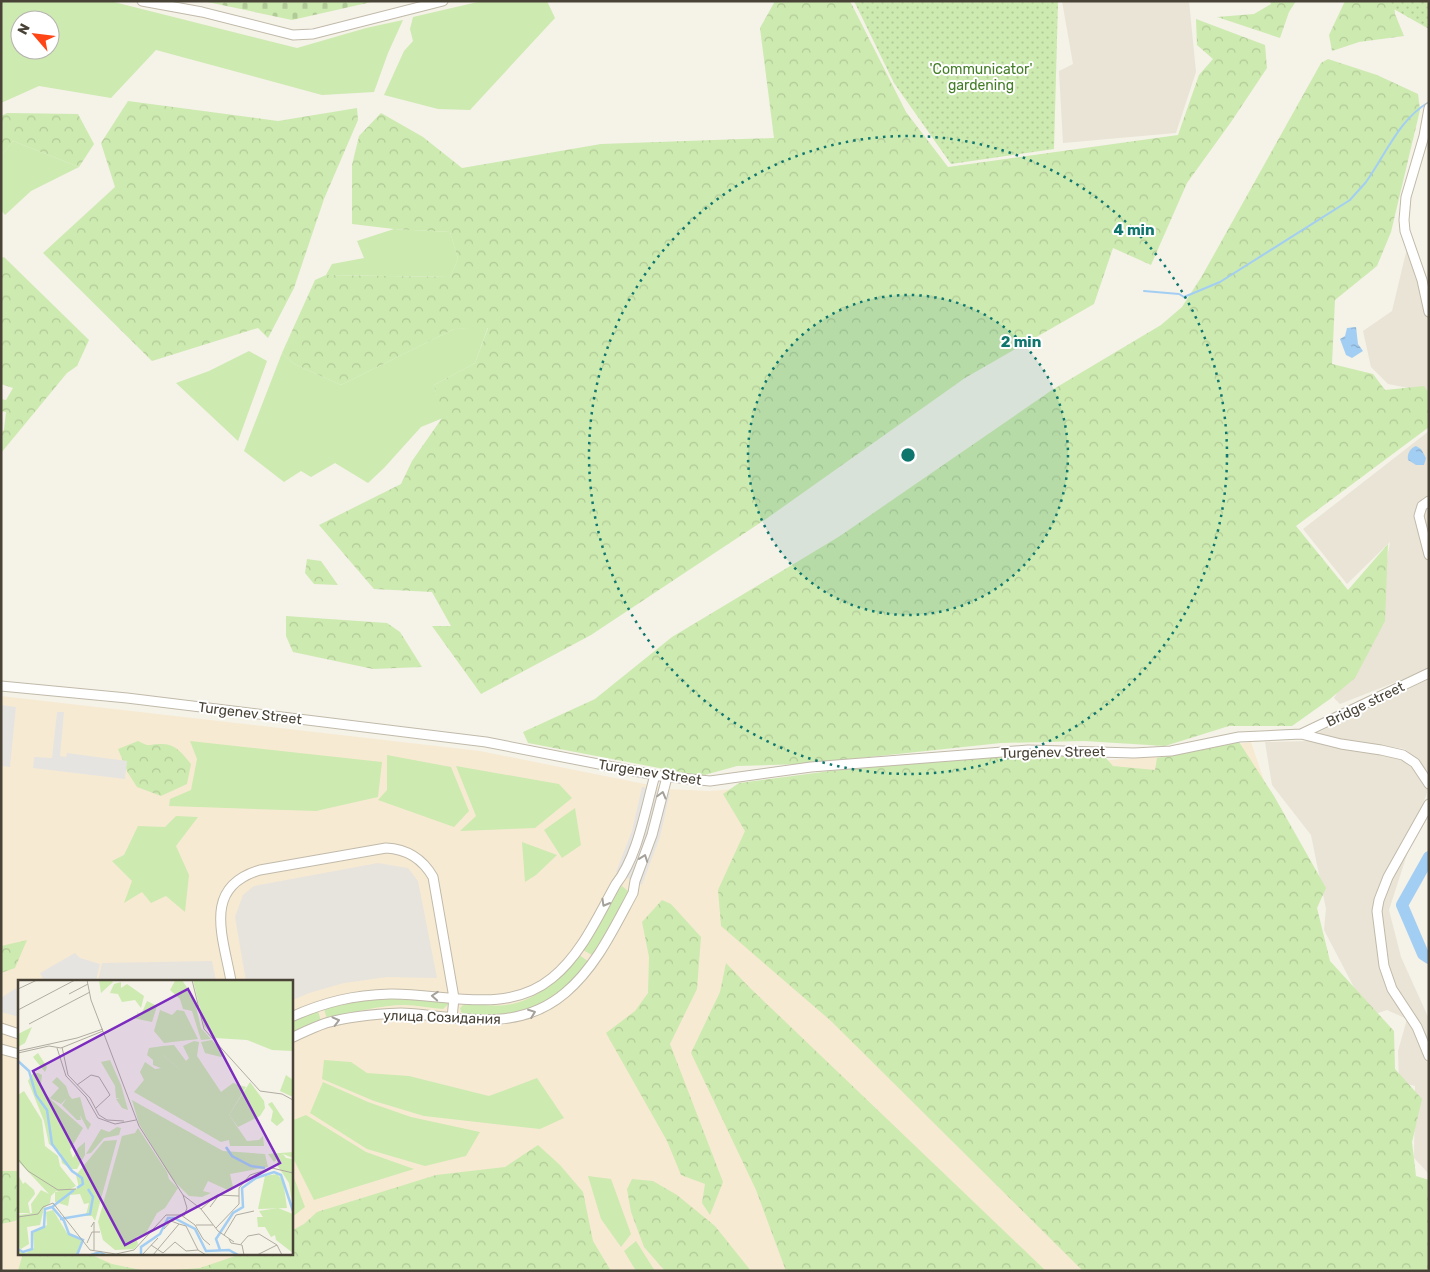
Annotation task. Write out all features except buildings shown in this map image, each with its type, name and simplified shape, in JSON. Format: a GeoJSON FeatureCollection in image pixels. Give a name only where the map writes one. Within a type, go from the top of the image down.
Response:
{"type":"FeatureCollection","features":[{"type":"Feature","properties":{"kind":"street"},"geometry":{"type":"LineString","coordinates":[[142,1],[202,12],[293,35],[313,34],[444,1]]}},
{"type":"Feature","properties":{"kind":"street"},"geometry":{"type":"LineString","coordinates":[[1429,108],[1424,136],[1406,197],[1404,220],[1404,231],[1422,280],[1429,312]]}},
{"type":"Feature","properties":{"kind":"street"},"geometry":{"type":"LineString","coordinates":[[1428,504],[1422,506],[1419,516],[1429,555]]}},
{"type":"Feature","properties":{"kind":"street","name":"Bridge street"},"geometry":{"type":"LineString","coordinates":[[1301,734],[1429,673]]}},
{"type":"Feature","properties":{"kind":"street","name":"Turgenev Street"},"geometry":{"type":"LineString","coordinates":[[1,686],[127,698],[486,742],[655,775],[710,781],[811,767],[1028,750],[1134,753],[1171,751],[1240,737],[1301,734]]}},
{"type":"Feature","properties":{"kind":"street"},"geometry":{"type":"LineString","coordinates":[[1301,734],[1403,756],[1415,763],[1429,784]]}},
{"type":"Feature","properties":{"kind":"street","name":"улица Созидания"},"geometry":{"type":"LineString","coordinates":[[292,1016],[320,1004],[365,995],[405,994],[484,1001],[506,1000],[532,991],[552,978],[565,966],[577,950],[623,875],[630,860],[655,775]]}},
{"type":"Feature","properties":{"kind":"street","name":"улица Созидания"},"geometry":{"type":"LineString","coordinates":[[292,1038],[325,1023],[347,1018],[404,1013],[485,1020],[512,1019],[542,1009],[554,1001],[576,982],[593,962],[614,928],[633,891],[652,835],[667,777]]}},
{"type":"Feature","properties":{"kind":"street"},"geometry":{"type":"LineString","coordinates":[[1429,804],[1388,877],[1377,911],[1384,966],[1392,989],[1417,1027],[1429,1056]]}},
{"type":"Feature","properties":{"kind":"street"},"geometry":{"type":"LineString","coordinates":[[231,980],[220,911],[226,892],[236,881],[260,870],[391,848],[405,851],[418,858],[425,864],[432,877],[454,998],[452,1018]]}},
{"type":"Feature","properties":{"kind":"street"},"geometry":{"type":"LineString","coordinates":[[616,884],[626,882],[631,885],[633,891]]}},
{"type":"Feature","properties":{"kind":"street"},"geometry":{"type":"LineString","coordinates":[[1,1028],[18,1034]]}},
{"type":"Feature","properties":{"kind":"street"},"geometry":{"type":"LineString","coordinates":[[1,1049],[18,1054]]}},
{"type":"Feature","properties":{"kind":"shaded area"},"geometry":{"type":"Polygon","coordinates":[[[1062,1],[1189,1],[1196,72],[1176,133],[1063,143],[1059,71],[1073,64],[1062,1]]]}},
{"type":"Feature","properties":{"kind":"shaded area"},"geometry":{"type":"Polygon","coordinates":[[[1408,244],[1429,292],[1429,399],[1423,391],[1388,384],[1371,367],[1363,331],[1392,311],[1408,244]]]}},
{"type":"Feature","properties":{"kind":"shaded area"},"geometry":{"type":"Polygon","coordinates":[[[1429,431],[1429,669],[1340,704],[1334,698],[1375,631],[1390,542],[1347,584],[1303,529],[1429,431]]]}},
{"type":"Feature","properties":{"kind":"shaded area"},"geometry":{"type":"Polygon","coordinates":[[[1429,679],[1429,772],[1405,749],[1320,736],[1319,732],[1429,679]]]}},
{"type":"Feature","properties":{"kind":"shaded area"},"geometry":{"type":"Polygon","coordinates":[[[1,696],[480,751],[670,789],[709,791],[1162,756],[1251,742],[1422,1249],[1410,1271],[1,1271],[1,696]]]}},
{"type":"Feature","properties":{"kind":"shaded area"},"geometry":{"type":"Polygon","coordinates":[[[1,705],[16,707],[10,767],[1,766],[1,705]]]}},
{"type":"Feature","properties":{"kind":"shaded area"},"geometry":{"type":"Polygon","coordinates":[[[57,712],[64,712],[60,756],[66,757],[67,753],[127,761],[125,779],[33,768],[34,757],[52,758],[57,712]]]}},
{"type":"Feature","properties":{"kind":"shaded area"},"geometry":{"type":"Polygon","coordinates":[[[1308,741],[1399,758],[1429,781],[1389,910],[1401,957],[1429,1019],[1429,1174],[1414,1158],[1415,1086],[1399,1082],[1398,1051],[1407,1019],[1387,1010],[1369,1016],[1324,930],[1326,909],[1311,835],[1272,785],[1265,742],[1308,741]]]}},
{"type":"Feature","properties":{"kind":"shaded area"},"geometry":{"type":"Polygon","coordinates":[[[642,787],[670,793],[660,837],[642,885],[616,872],[632,831],[642,787]]]}},
{"type":"Feature","properties":{"kind":"shaded area"},"geometry":{"type":"Polygon","coordinates":[[[378,863],[408,868],[418,881],[437,978],[387,977],[344,983],[309,993],[292,1001],[292,980],[246,980],[235,917],[243,895],[254,886],[378,863]]]}},
{"type":"Feature","properties":{"kind":"shaded area"},"geometry":{"type":"Polygon","coordinates":[[[75,953],[80,958],[100,964],[96,980],[44,980],[40,973],[75,953]]]}},
{"type":"Feature","properties":{"kind":"shaded area"},"geometry":{"type":"Polygon","coordinates":[[[212,961],[216,980],[98,980],[102,963],[212,961]]]}},
{"type":"Feature","properties":{"kind":"shaded area"},"geometry":{"type":"Polygon","coordinates":[[[16,988],[18,991],[18,1017],[1,1012],[1,998],[16,988]]]}},
{"type":"Feature","properties":{"kind":"green space"},"geometry":{"type":"Polygon","coordinates":[[[1,1],[110,1],[297,48],[366,28],[403,20],[388,53],[374,92],[322,95],[156,50],[111,98],[39,86],[1,103],[1,1]]]}},
{"type":"Feature","properties":{"kind":"green space"},"geometry":{"type":"Polygon","coordinates":[[[203,1],[376,1],[292,20],[203,1]]]}},
{"type":"Feature","properties":{"kind":"green space"},"geometry":{"type":"Polygon","coordinates":[[[482,1],[547,1],[555,18],[470,110],[438,109],[384,95],[404,51],[413,41],[410,29],[413,17],[482,1]]]}},
{"type":"Feature","properties":{"kind":"green space"},"geometry":{"type":"Polygon","coordinates":[[[775,1],[850,1],[906,112],[948,167],[1178,135],[1199,75],[1213,59],[1197,45],[1196,19],[1265,45],[1267,68],[1187,183],[1151,265],[1113,248],[1094,304],[965,378],[766,519],[591,635],[481,694],[432,626],[451,626],[432,592],[374,589],[319,525],[401,484],[412,461],[442,418],[434,385],[475,363],[488,328],[454,329],[341,385],[294,364],[282,353],[315,280],[326,275],[450,277],[458,259],[450,232],[394,229],[352,224],[352,165],[359,136],[381,113],[423,137],[462,168],[601,144],[774,138],[760,28],[775,1]]]}},
{"type":"Feature","properties":{"kind":"green space","name":"'Communicator' gardening"},"geometry":{"type":"Polygon","coordinates":[[[854,1],[1058,1],[1054,149],[951,164],[894,83],[854,1]]]}},
{"type":"Feature","properties":{"kind":"green space"},"geometry":{"type":"Polygon","coordinates":[[[1270,1],[1296,1],[1289,12],[1280,38],[1217,17],[1254,14],[1271,4],[1270,1]]]}},
{"type":"Feature","properties":{"kind":"green space"},"geometry":{"type":"Polygon","coordinates":[[[1345,1],[1394,1],[1395,14],[1404,36],[1359,42],[1332,51],[1329,35],[1345,1]]]}},
{"type":"Feature","properties":{"kind":"green space"},"geometry":{"type":"Polygon","coordinates":[[[1391,1],[1429,1],[1429,29],[1392,8],[1391,1]]]}},
{"type":"Feature","properties":{"kind":"green space"},"geometry":{"type":"Polygon","coordinates":[[[1328,59],[1377,75],[1418,94],[1420,110],[1391,232],[1377,266],[1335,300],[1332,364],[1373,374],[1385,390],[1424,386],[1429,393],[1429,427],[1296,526],[1348,590],[1388,544],[1385,621],[1355,678],[1330,699],[1292,726],[1229,726],[1165,746],[1084,741],[1001,743],[804,764],[737,766],[701,776],[528,743],[523,732],[595,699],[672,637],[840,536],[1052,390],[1161,325],[1182,307],[1202,276],[1321,63],[1328,59]]]}},
{"type":"Feature","properties":{"kind":"green space"},"geometry":{"type":"Polygon","coordinates":[[[128,101],[278,121],[357,108],[358,120],[324,199],[294,288],[268,338],[258,328],[152,361],[43,253],[115,187],[101,143],[128,101]]]}},
{"type":"Feature","properties":{"kind":"green space"},"geometry":{"type":"Polygon","coordinates":[[[7,113],[78,114],[94,144],[79,167],[13,141],[1,156],[1,116],[7,113]]]}},
{"type":"Feature","properties":{"kind":"green space"},"geometry":{"type":"Polygon","coordinates":[[[13,141],[79,167],[31,191],[5,215],[1,210],[1,156],[13,141]]]}},
{"type":"Feature","properties":{"kind":"green space"},"geometry":{"type":"Polygon","coordinates":[[[394,229],[450,232],[458,259],[450,277],[326,275],[332,264],[364,258],[357,241],[394,229]]]}},
{"type":"Feature","properties":{"kind":"green space"},"geometry":{"type":"Polygon","coordinates":[[[4,257],[89,340],[77,366],[67,373],[1,453],[1,432],[4,430],[6,412],[1,411],[1,399],[6,400],[13,388],[1,384],[1,258],[4,257]]]}},
{"type":"Feature","properties":{"kind":"green space"},"geometry":{"type":"Polygon","coordinates":[[[488,327],[475,363],[434,385],[443,418],[421,427],[368,483],[335,463],[311,477],[301,471],[284,482],[244,451],[282,353],[294,364],[341,385],[454,329],[488,327]]]}},
{"type":"Feature","properties":{"kind":"green space"},"geometry":{"type":"Polygon","coordinates":[[[249,351],[267,361],[238,441],[176,383],[209,371],[249,351]]]}},
{"type":"Feature","properties":{"kind":"green space"},"geometry":{"type":"Polygon","coordinates":[[[307,559],[321,561],[338,585],[314,584],[305,573],[307,559]]]}},
{"type":"Feature","properties":{"kind":"green space"},"geometry":{"type":"Polygon","coordinates":[[[286,616],[387,623],[400,632],[422,667],[373,669],[293,652],[286,636],[286,616]]]}},
{"type":"Feature","properties":{"kind":"green space"},"geometry":{"type":"Polygon","coordinates":[[[138,741],[148,745],[166,744],[175,747],[191,764],[187,784],[161,796],[137,787],[128,773],[118,749],[138,741]]]}},
{"type":"Feature","properties":{"kind":"green space"},"geometry":{"type":"Polygon","coordinates":[[[190,741],[382,762],[378,797],[316,811],[169,806],[170,799],[191,790],[197,759],[190,741]]]}},
{"type":"Feature","properties":{"kind":"green space"},"geometry":{"type":"Polygon","coordinates":[[[1239,742],[1274,796],[1326,888],[1317,908],[1330,961],[1394,1031],[1395,1069],[1422,1099],[1412,1142],[1416,1176],[1429,1180],[1429,1271],[1083,1271],[831,1021],[721,926],[718,890],[745,831],[723,794],[739,783],[830,771],[990,756],[1103,755],[1113,766],[1155,770],[1157,758],[1239,742]]]}},
{"type":"Feature","properties":{"kind":"green space"},"geometry":{"type":"Polygon","coordinates":[[[387,755],[451,767],[469,811],[454,827],[378,800],[387,790],[387,755]]]}},
{"type":"Feature","properties":{"kind":"green space"},"geometry":{"type":"Polygon","coordinates":[[[456,766],[559,784],[572,798],[535,828],[460,831],[476,816],[456,766]]]}},
{"type":"Feature","properties":{"kind":"green space"},"geometry":{"type":"Polygon","coordinates":[[[575,808],[581,845],[562,858],[544,830],[575,808]]]}},
{"type":"Feature","properties":{"kind":"green space"},"geometry":{"type":"Polygon","coordinates":[[[176,816],[198,817],[176,846],[189,875],[185,912],[166,896],[151,903],[142,892],[124,903],[132,881],[112,861],[124,855],[138,826],[165,827],[176,816]]]}},
{"type":"Feature","properties":{"kind":"green space"},"geometry":{"type":"Polygon","coordinates":[[[522,842],[557,855],[536,875],[525,882],[522,842]]]}},
{"type":"Feature","properties":{"kind":"green space"},"geometry":{"type":"Polygon","coordinates":[[[622,886],[628,891],[627,894],[611,925],[592,955],[583,950],[622,886]]]}},
{"type":"Feature","properties":{"kind":"green space"},"geometry":{"type":"Polygon","coordinates":[[[662,900],[671,904],[701,937],[697,989],[670,1044],[723,1182],[710,1215],[702,1203],[705,1184],[681,1175],[667,1141],[606,1033],[635,1011],[648,993],[649,957],[642,922],[662,900]]]}},
{"type":"Feature","properties":{"kind":"green space"},"geometry":{"type":"Polygon","coordinates":[[[27,940],[15,968],[1,973],[1,946],[27,940]]]}},
{"type":"Feature","properties":{"kind":"green space"},"geometry":{"type":"Polygon","coordinates":[[[579,955],[588,961],[567,985],[546,1001],[522,1010],[507,1013],[471,1015],[461,1012],[460,1008],[463,1005],[506,1005],[528,999],[547,988],[579,955]]]}},
{"type":"Feature","properties":{"kind":"green space"},"geometry":{"type":"Polygon","coordinates":[[[726,963],[1046,1271],[786,1271],[756,1190],[691,1053],[720,992],[726,963]]]}},
{"type":"Feature","properties":{"kind":"green space"},"geometry":{"type":"Polygon","coordinates":[[[405,998],[448,1002],[449,1004],[443,1009],[409,1005],[386,1006],[327,1019],[324,1009],[365,1000],[405,998]]]}},
{"type":"Feature","properties":{"kind":"green space"},"geometry":{"type":"Polygon","coordinates":[[[318,1011],[321,1021],[292,1033],[292,1021],[318,1011]]]}},
{"type":"Feature","properties":{"kind":"green space"},"geometry":{"type":"Polygon","coordinates":[[[324,1060],[351,1062],[367,1073],[409,1076],[489,1096],[537,1078],[564,1118],[540,1129],[424,1116],[374,1101],[322,1079],[324,1060]]]}},
{"type":"Feature","properties":{"kind":"green space"},"geometry":{"type":"Polygon","coordinates":[[[323,1082],[368,1102],[411,1117],[480,1132],[466,1156],[425,1166],[367,1149],[310,1113],[323,1082]]]}},
{"type":"Feature","properties":{"kind":"green space"},"geometry":{"type":"Polygon","coordinates":[[[306,1115],[366,1152],[414,1169],[314,1200],[292,1156],[292,1121],[306,1115]]]}},
{"type":"Feature","properties":{"kind":"green space"},"geometry":{"type":"Polygon","coordinates":[[[538,1145],[560,1165],[583,1192],[593,1241],[611,1271],[163,1271],[200,1268],[241,1254],[292,1254],[292,1230],[304,1224],[317,1212],[436,1175],[505,1167],[538,1145]]]}},
{"type":"Feature","properties":{"kind":"green space"},"geometry":{"type":"Polygon","coordinates":[[[1,1171],[18,1171],[18,1219],[1,1224],[1,1171]]]}},
{"type":"Feature","properties":{"kind":"green space"},"geometry":{"type":"Polygon","coordinates":[[[292,1173],[305,1207],[292,1217],[292,1173]]]}},
{"type":"Feature","properties":{"kind":"green space"},"geometry":{"type":"Polygon","coordinates":[[[588,1176],[611,1179],[631,1234],[621,1247],[601,1219],[588,1176]]]}},
{"type":"Feature","properties":{"kind":"green space"},"geometry":{"type":"Polygon","coordinates":[[[632,1179],[653,1181],[677,1195],[715,1226],[751,1271],[665,1271],[644,1247],[631,1212],[627,1189],[632,1179]]]}},
{"type":"Feature","properties":{"kind":"green space"},"geometry":{"type":"Polygon","coordinates":[[[636,1241],[655,1271],[636,1271],[624,1251],[636,1241]]]}},
{"type":"Feature","properties":{"kind":"green space"},"geometry":{"type":"Polygon","coordinates":[[[23,1254],[89,1254],[112,1264],[146,1271],[18,1271],[23,1254]]]}},
{"type":"Feature","properties":{"kind":"water"},"geometry":{"type":"Polygon","coordinates":[[[1356,327],[1358,344],[1363,351],[1352,358],[1346,355],[1340,339],[1345,336],[1347,328],[1356,327]]]}},
{"type":"Feature","properties":{"kind":"water"},"geometry":{"type":"Polygon","coordinates":[[[1416,446],[1421,449],[1426,458],[1424,465],[1416,465],[1408,460],[1409,452],[1416,446]]]}},
{"type":"Feature","properties":{"kind":"waterway"},"geometry":{"type":"LineString","coordinates":[[1144,291],[1179,294],[1184,297],[1220,282],[1350,200],[1366,182],[1393,139],[1409,118],[1429,102]]}},
{"type":"Feature","properties":{"kind":"waterway"},"geometry":{"type":"LineString","coordinates":[[1429,857],[1402,905],[1423,954],[1429,958]]}}]}
